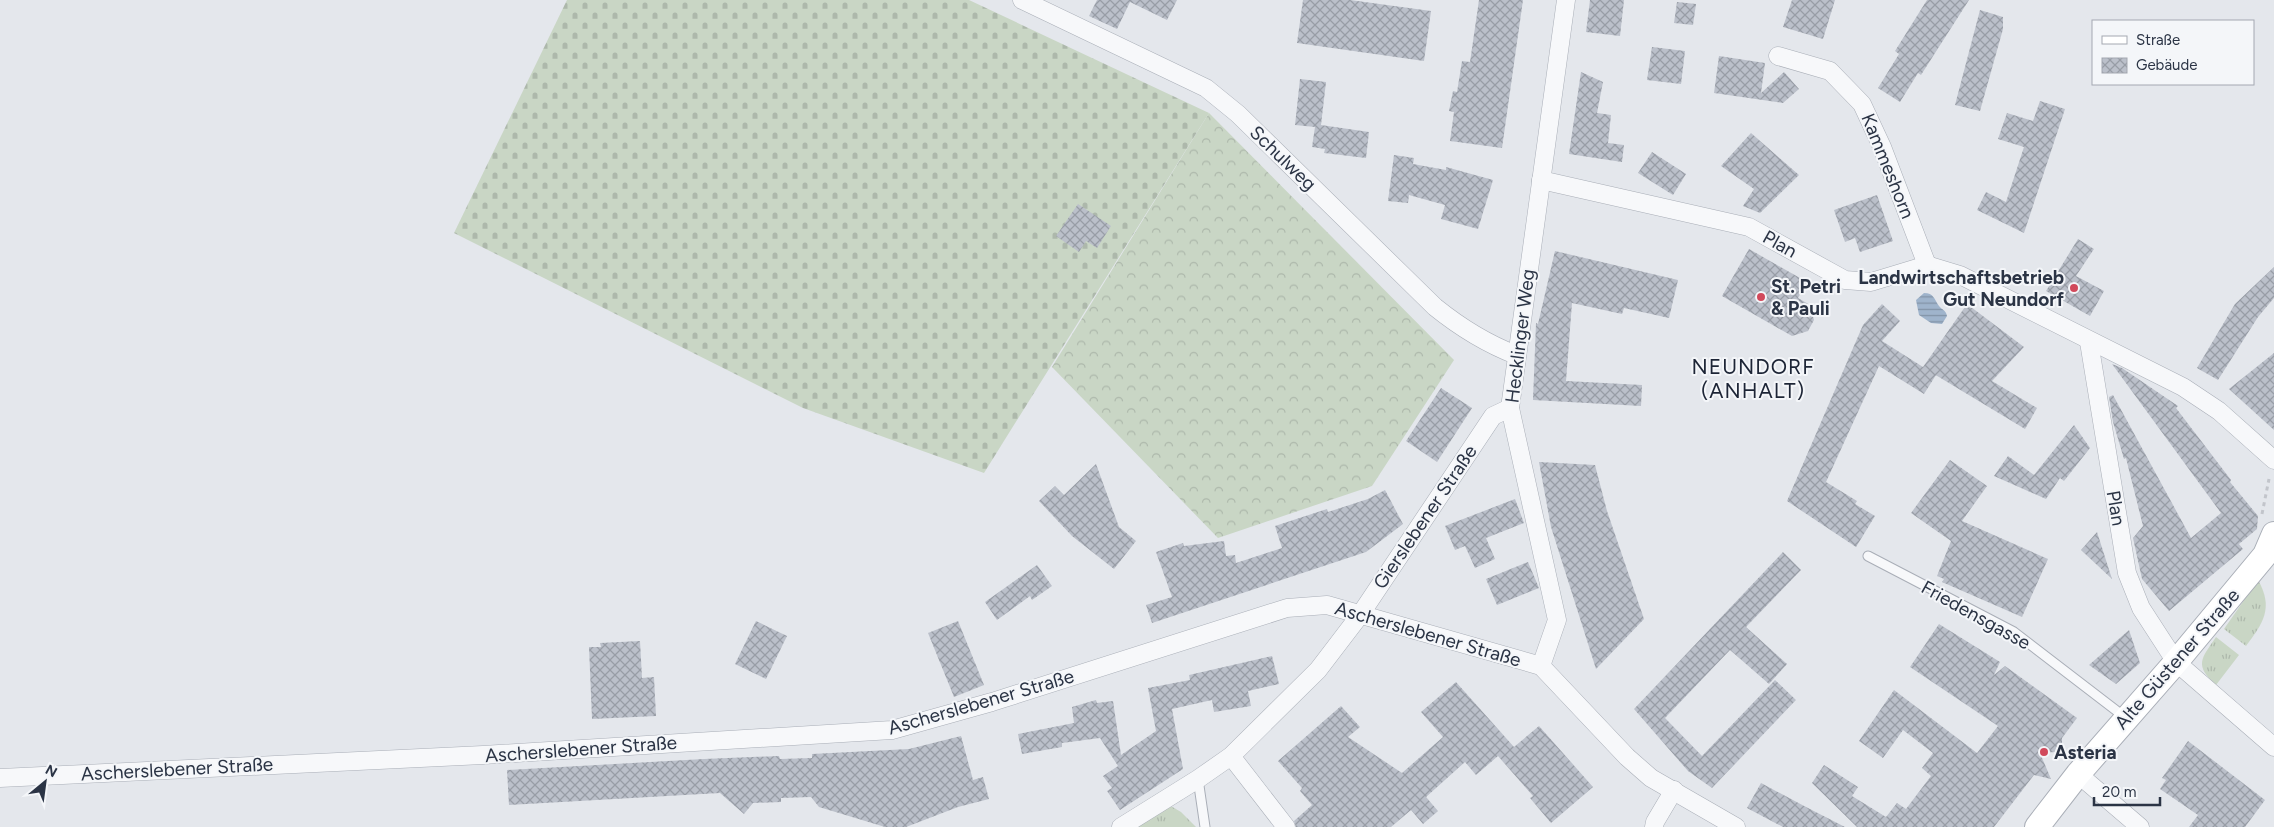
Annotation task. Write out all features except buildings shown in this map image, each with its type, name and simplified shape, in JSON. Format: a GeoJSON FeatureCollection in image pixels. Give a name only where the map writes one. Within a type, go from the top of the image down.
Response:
{"type":"FeatureCollection","features":[{"type":"Feature","properties":{"kind":"main road","name":"Alte Güstener Straße"},"geometry":{"type":"LineString","coordinates":[[2036,827],[2078,774],[2176,662],[2265,555],[2274,534]]}},
{"type":"Feature","properties":{"kind":"street","name":"Schulweg"},"geometry":{"type":"LineString","coordinates":[[1022,0],[1206,88],[1238,114],[1435,308],[1464,330],[1490,345],[1516,356]]}},
{"type":"Feature","properties":{"kind":"street","name":"Hecklinger Weg"},"geometry":{"type":"LineString","coordinates":[[1541,666],[1557,620],[1510,408],[1566,0]]}},
{"type":"Feature","properties":{"kind":"street","name":"Kammeshorn"},"geometry":{"type":"LineString","coordinates":[[1778,56],[1830,71],[1862,104],[1882,147],[1927,265]]}},
{"type":"Feature","properties":{"kind":"street","name":"Plan"},"geometry":{"type":"LineString","coordinates":[[1541,180],[1749,227],[1845,280],[1871,282],[1927,265]]}},
{"type":"Feature","properties":{"kind":"street"},"geometry":{"type":"LineString","coordinates":[[1927,265],[1960,275],[2183,388],[2219,411],[2274,460]]}},
{"type":"Feature","properties":{"kind":"street","name":"Plan"},"geometry":{"type":"LineString","coordinates":[[2089,342],[2127,573],[2141,608],[2176,662],[2274,747]]}},
{"type":"Feature","properties":{"kind":"street","name":"Gierslebener Straße"},"geometry":{"type":"LineString","coordinates":[[1121,827],[1231,756],[1318,670],[1360,615],[1492,416],[1510,408]]}},
{"type":"Feature","properties":{"kind":"street","name":"Ascherslebener Straße"},"geometry":{"type":"LineString","coordinates":[[0,778],[493,755],[892,730],[992,702],[1287,608],[1327,606],[1541,666],[1626,757],[1651,778],[1736,827]]}},
{"type":"Feature","properties":{"kind":"street"},"geometry":{"type":"LineString","coordinates":[[1231,756],[1286,827]]}},
{"type":"Feature","properties":{"kind":"street"},"geometry":{"type":"LineString","coordinates":[[2078,774],[2122,821],[2140,827]]}},
{"type":"Feature","properties":{"kind":"street"},"geometry":{"type":"LineString","coordinates":[[1654,827],[1674,790]]}},
{"type":"Feature","properties":{"kind":"lane","name":"Friedensgasse"},"geometry":{"type":"LineString","coordinates":[[1868,556],[2014,632],[2126,718]]}},
{"type":"Feature","properties":{"kind":"lane"},"geometry":{"type":"LineString","coordinates":[[1198,779],[1205,827]]}},
{"type":"Feature","properties":{"kind":"green space"},"geometry":{"type":"Polygon","coordinates":[[[567,0],[969,0],[1209,113],[984,473],[803,408],[454,233],[567,0]]]}},
{"type":"Feature","properties":{"kind":"green space"},"geometry":{"type":"Polygon","coordinates":[[[1209,113],[1454,360],[1372,486],[1218,538],[1052,367],[1209,113]]]}},
{"type":"Feature","properties":{"kind":"green space"},"geometry":{"type":"Polygon","coordinates":[[[2258,580],[2263,590],[2266,607],[2257,630],[2246,646],[2224,629],[2258,580]]]}},
{"type":"Feature","properties":{"kind":"green space"},"geometry":{"type":"Polygon","coordinates":[[[2216,637],[2239,655],[2216,685],[2205,672],[2202,662],[2216,637]]]}},
{"type":"Feature","properties":{"kind":"green space"},"geometry":{"type":"Polygon","coordinates":[[[1169,805],[1181,812],[1196,827],[1137,827],[1169,805]]]}},
{"type":"Feature","properties":{"kind":"water"},"geometry":{"type":"Polygon","coordinates":[[[1924,293],[1932,295],[1939,306],[1946,312],[1947,316],[1942,324],[1931,323],[1919,315],[1916,300],[1924,293]]]}},
{"type":"Feature","properties":{"kind":"place","name":"Landwirtschaftsbetrieb Gut Neundorf"},"geometry":{"type":"Point","coordinates":[2074,288]}},
{"type":"Feature","properties":{"kind":"place","name":"St. Petri & Pauli"},"geometry":{"type":"Point","coordinates":[1761,297]}},
{"type":"Feature","properties":{"kind":"place","name":"Asteria"},"geometry":{"type":"Point","coordinates":[2044,752]}},
{"type":"Feature","properties":{"kind":"district","name":"NEUNDORF (ANHALT)"},"geometry":{"type":"Point","coordinates":[1753,378]}}]}
